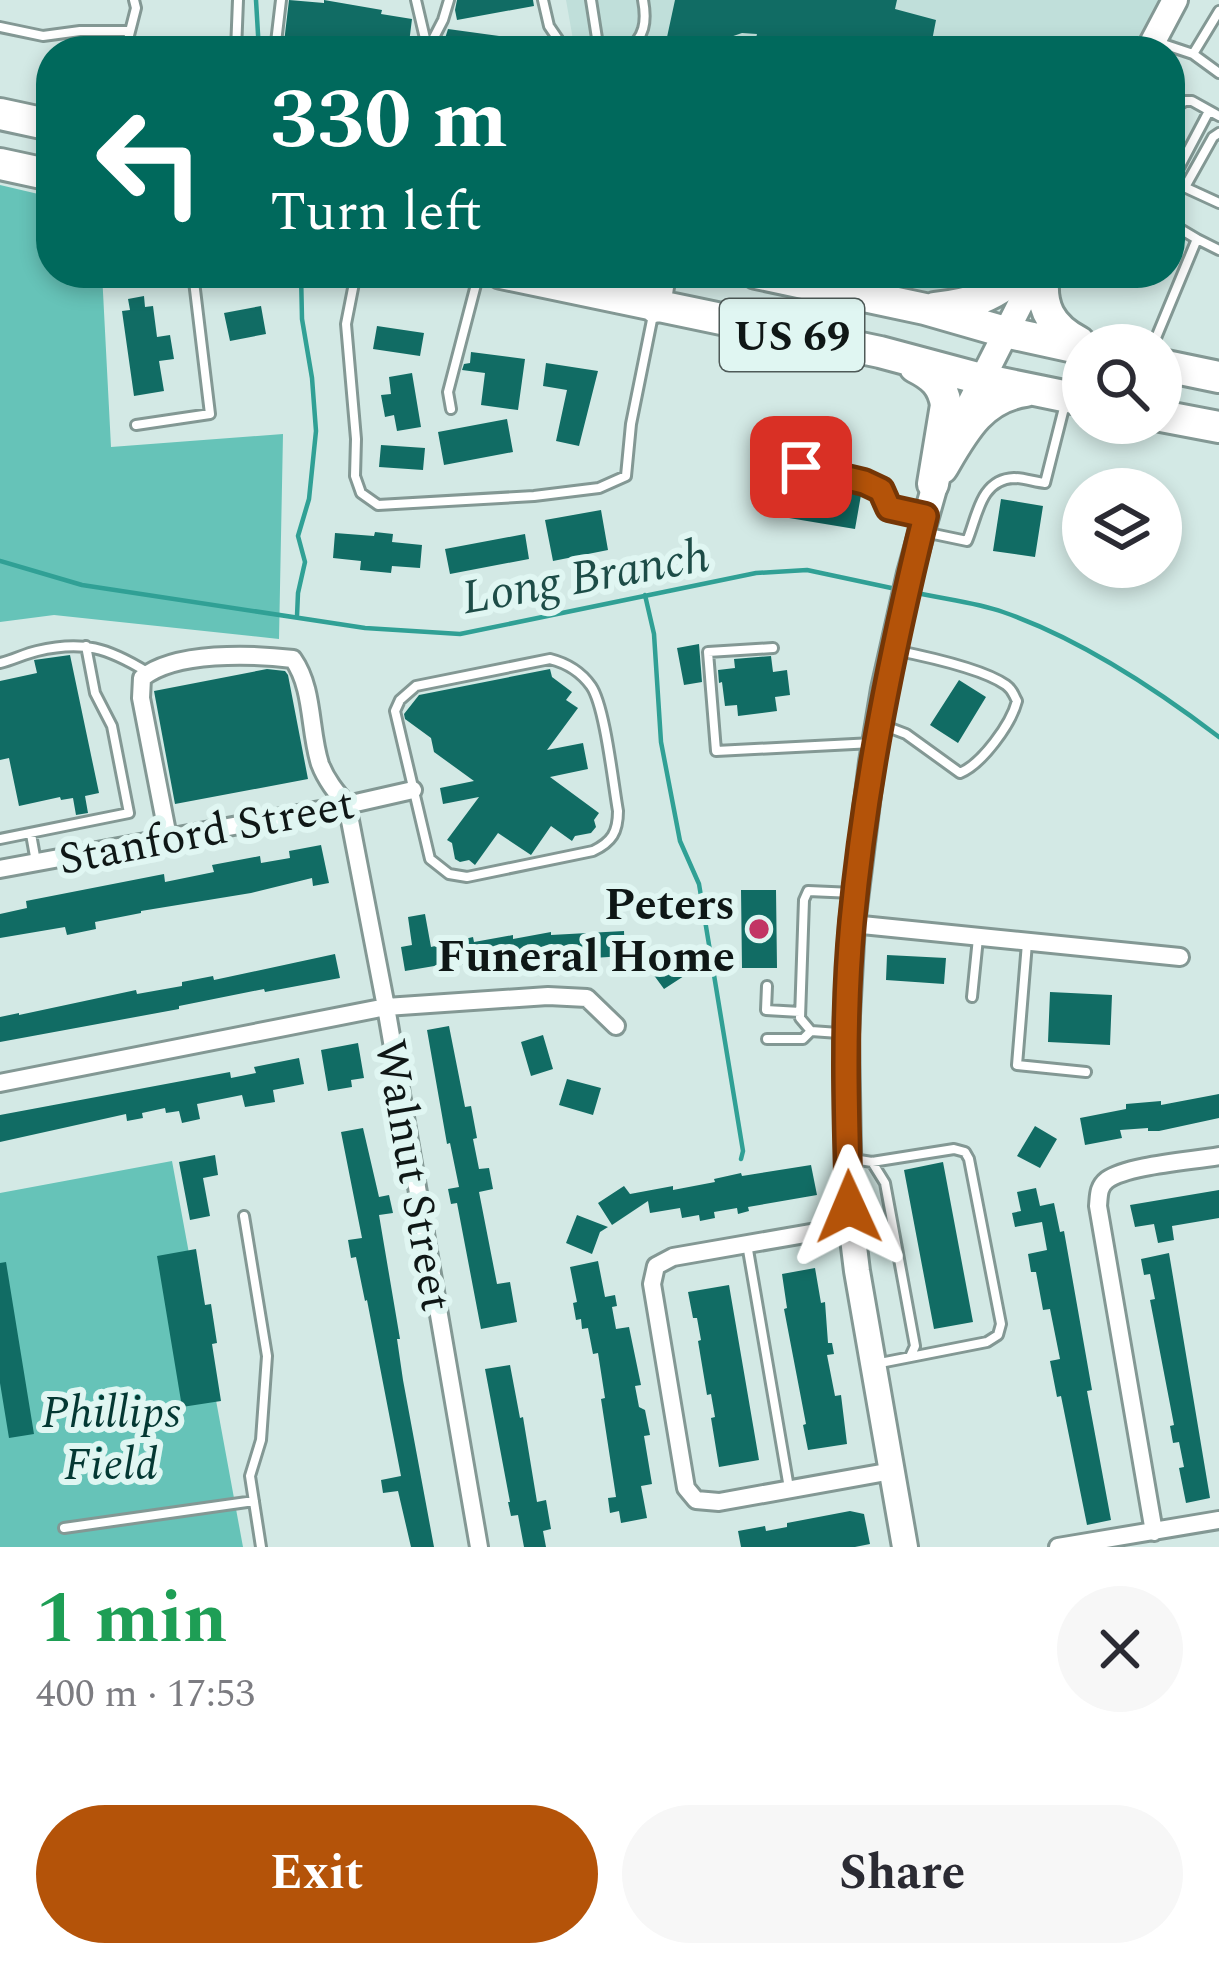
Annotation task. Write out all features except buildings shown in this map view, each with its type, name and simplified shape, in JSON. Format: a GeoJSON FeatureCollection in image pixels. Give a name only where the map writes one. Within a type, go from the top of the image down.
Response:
{"type":"FeatureCollection","features":[{"type":"Feature","properties":{"kind":"highway"},"geometry":{"type":"LineString","coordinates":[[0,114],[36,122]]}},
{"type":"Feature","properties":{"kind":"highway"},"geometry":{"type":"LineString","coordinates":[[0,164],[36,172]]}},
{"type":"Feature","properties":{"kind":"highway","name":"US 69"},"geometry":{"type":"LineString","coordinates":[[569,288],[880,352],[1062,396]]}},
{"type":"Feature","properties":{"kind":"highway"},"geometry":{"type":"LineString","coordinates":[[655,307],[658,288]]}},
{"type":"Feature","properties":{"kind":"highway","name":"US 69"},"geometry":{"type":"LineString","coordinates":[[826,288],[1062,343]]}},
{"type":"Feature","properties":{"kind":"highway"},"geometry":{"type":"LineString","coordinates":[[925,309],[974,303],[1001,288]]}},
{"type":"Feature","properties":{"kind":"highway"},"geometry":{"type":"LineString","coordinates":[[1041,288],[1048,317],[1062,332]]}},
{"type":"Feature","properties":{"kind":"highway"},"geometry":{"type":"LineString","coordinates":[[880,352],[926,373],[944,393],[933,484]]}},
{"type":"Feature","properties":{"kind":"highway"},"geometry":{"type":"LineString","coordinates":[[1182,369],[1219,377]]}},
{"type":"Feature","properties":{"kind":"highway"},"geometry":{"type":"LineString","coordinates":[[933,484],[974,417],[1010,393],[1034,390]]}},
{"type":"Feature","properties":{"kind":"highway"},"geometry":{"type":"LineString","coordinates":[[1182,420],[1219,428]]}},
{"type":"Feature","properties":{"kind":"street"},"geometry":{"type":"LineString","coordinates":[[1156,36],[1175,0]]}},
{"type":"Feature","properties":{"kind":"street"},"geometry":{"type":"LineString","coordinates":[[905,1547],[851,1226],[860,1160],[846,1034],[852,924],[876,733],[933,484],[981,379],[1031,288]]}},
{"type":"Feature","properties":{"kind":"street","name":"Walnut Street"},"geometry":{"type":"LineString","coordinates":[[148,673],[217,655],[293,659],[304,682],[320,763],[347,805],[479,1547]]}},
{"type":"Feature","properties":{"kind":"street"},"geometry":{"type":"LineString","coordinates":[[148,673],[142,678],[141,698],[168,837]]}},
{"type":"Feature","properties":{"kind":"street","name":"Stanford Street"},"geometry":{"type":"LineString","coordinates":[[0,869],[413,790]]}},
{"type":"Feature","properties":{"kind":"street"},"geometry":{"type":"LineString","coordinates":[[852,924],[1180,957]]}},
{"type":"Feature","properties":{"kind":"street"},"geometry":{"type":"LineString","coordinates":[[0,1082],[386,1007],[548,996],[587,998],[616,1026]]}},
{"type":"Feature","properties":{"kind":"street"},"geometry":{"type":"LineString","coordinates":[[1154,1532],[1099,1191],[1103,1182],[1120,1174],[1219,1156]]}},
{"type":"Feature","properties":{"kind":"street"},"geometry":{"type":"LineString","coordinates":[[851,1226],[663,1260],[652,1273],[686,1488],[696,1500],[716,1502],[892,1471]]}},
{"type":"Feature","properties":{"kind":"street"},"geometry":{"type":"LineString","coordinates":[[1058,1547],[1113,1543],[1219,1520]]}},
{"type":"Feature","properties":{"kind":"lane"},"geometry":{"type":"LineString","coordinates":[[128,36],[134,0]]}},
{"type":"Feature","properties":{"kind":"lane"},"geometry":{"type":"LineString","coordinates":[[237,36],[238,0]]}},
{"type":"Feature","properties":{"kind":"lane"},"geometry":{"type":"LineString","coordinates":[[277,36],[281,0]]}},
{"type":"Feature","properties":{"kind":"lane"},"geometry":{"type":"LineString","coordinates":[[416,0],[424,36]]}},
{"type":"Feature","properties":{"kind":"lane"},"geometry":{"type":"LineString","coordinates":[[434,36],[449,0]]}},
{"type":"Feature","properties":{"kind":"lane"},"geometry":{"type":"LineString","coordinates":[[543,0],[556,36]]}},
{"type":"Feature","properties":{"kind":"lane"},"geometry":{"type":"LineString","coordinates":[[590,0],[596,36]]}},
{"type":"Feature","properties":{"kind":"lane"},"geometry":{"type":"LineString","coordinates":[[640,36],[643,0]]}},
{"type":"Feature","properties":{"kind":"lane"},"geometry":{"type":"LineString","coordinates":[[1193,54],[1219,11]]}},
{"type":"Feature","properties":{"kind":"lane"},"geometry":{"type":"LineString","coordinates":[[0,27],[43,36],[129,31]]}},
{"type":"Feature","properties":{"kind":"lane"},"geometry":{"type":"LineString","coordinates":[[1185,52],[1219,73]]}},
{"type":"Feature","properties":{"kind":"lane"},"geometry":{"type":"LineString","coordinates":[[1185,100],[1214,113],[1185,158]]}},
{"type":"Feature","properties":{"kind":"lane"},"geometry":{"type":"LineString","coordinates":[[1219,133],[1185,187],[1219,203]]}},
{"type":"Feature","properties":{"kind":"lane"},"geometry":{"type":"LineString","coordinates":[[1185,232],[1219,250]]}},
{"type":"Feature","properties":{"kind":"lane"},"geometry":{"type":"LineString","coordinates":[[1185,268],[1197,239]]}},
{"type":"Feature","properties":{"kind":"lane"},"geometry":{"type":"LineString","coordinates":[[136,425],[210,414],[195,288]]}},
{"type":"Feature","properties":{"kind":"lane"},"geometry":{"type":"LineString","coordinates":[[353,288],[346,324],[355,476],[361,494],[378,505],[556,494],[599,488],[626,476],[631,424],[655,307]]}},
{"type":"Feature","properties":{"kind":"lane"},"geometry":{"type":"LineString","coordinates":[[451,409],[448,392],[475,288]]}},
{"type":"Feature","properties":{"kind":"lane"},"geometry":{"type":"LineString","coordinates":[[1162,324],[1177,288]]}},
{"type":"Feature","properties":{"kind":"lane"},"geometry":{"type":"LineString","coordinates":[[770,460],[864,482],[881,490],[889,508],[967,541],[989,489],[1010,479],[1045,483],[1062,435]]}},
{"type":"Feature","properties":{"kind":"lane"},"geometry":{"type":"LineString","coordinates":[[0,663],[34,651],[78,644],[116,653],[148,673]]}},
{"type":"Feature","properties":{"kind":"lane"},"geometry":{"type":"LineString","coordinates":[[0,839],[130,813],[112,726],[95,693],[86,646]]}},
{"type":"Feature","properties":{"kind":"lane"},"geometry":{"type":"LineString","coordinates":[[773,648],[708,652],[716,751],[876,733],[906,734],[960,773],[974,766],[1013,716],[1017,701],[1006,685],[937,658],[893,650]]}},
{"type":"Feature","properties":{"kind":"lane"},"geometry":{"type":"LineString","coordinates":[[550,658],[582,676],[597,697],[618,827],[593,851],[480,877],[449,874],[430,859],[413,790],[395,711],[407,692],[416,686],[550,658]]}},
{"type":"Feature","properties":{"kind":"lane"},"geometry":{"type":"LineString","coordinates":[[31,834],[36,862]]}},
{"type":"Feature","properties":{"kind":"lane"},"geometry":{"type":"LineString","coordinates":[[846,1034],[811,1031],[800,1018],[804,900],[808,891],[856,893]]}},
{"type":"Feature","properties":{"kind":"lane"},"geometry":{"type":"LineString","coordinates":[[972,997],[978,937]]}},
{"type":"Feature","properties":{"kind":"lane"},"geometry":{"type":"LineString","coordinates":[[1027,942],[1016,1065],[1086,1072]]}},
{"type":"Feature","properties":{"kind":"lane"},"geometry":{"type":"LineString","coordinates":[[767,986],[766,1010],[800,1012]]}},
{"type":"Feature","properties":{"kind":"lane"},"geometry":{"type":"LineString","coordinates":[[767,1039],[802,1039],[811,1031]]}},
{"type":"Feature","properties":{"kind":"lane"},"geometry":{"type":"LineString","coordinates":[[860,1160],[954,1148],[964,1152],[1001,1324],[998,1335],[987,1342],[873,1364]]}},
{"type":"Feature","properties":{"kind":"lane"},"geometry":{"type":"LineString","coordinates":[[860,1160],[884,1183],[915,1346],[910,1357]]}},
{"type":"Feature","properties":{"kind":"lane"},"geometry":{"type":"LineString","coordinates":[[244,1216],[267,1356],[261,1440],[250,1476],[261,1547]]}},
{"type":"Feature","properties":{"kind":"lane"},"geometry":{"type":"LineString","coordinates":[[747,1244],[789,1489]]}},
{"type":"Feature","properties":{"kind":"lane"},"geometry":{"type":"LineString","coordinates":[[64,1528],[254,1501]]}},
{"type":"Feature","properties":{"kind":"shaded area"},"geometry":{"type":"Polygon","coordinates":[[[566,0],[1158,0],[1139,36],[572,36],[566,0]]]}},
{"type":"Feature","properties":{"kind":"shaded area"},"geometry":{"type":"Polygon","coordinates":[[[912,288],[979,288],[959,298],[912,288]]]}},
{"type":"Feature","properties":{"kind":"green space"},"geometry":{"type":"Polygon","coordinates":[[[0,185],[36,193],[36,288],[103,288],[111,447],[283,434],[279,639],[54,615],[0,622],[0,185]]]}},
{"type":"Feature","properties":{"kind":"green space","name":"Phillips Field"},"geometry":{"type":"Polygon","coordinates":[[[172,1161],[243,1547],[0,1547],[0,1193],[172,1161]]]}},
{"type":"Feature","properties":{"kind":"waterway"},"geometry":{"type":"LineString","coordinates":[[256,0],[258,36]]}},
{"type":"Feature","properties":{"kind":"waterway"},"geometry":{"type":"LineString","coordinates":[[297,616],[305,562],[298,536],[309,499],[316,431],[301,288]]}},
{"type":"Feature","properties":{"kind":"waterway","name":"Long Branch"},"geometry":{"type":"LineString","coordinates":[[0,561],[82,585],[365,628],[460,634],[756,573],[807,570],[896,589]]}},
{"type":"Feature","properties":{"kind":"waterway","name":"Long Branch"},"geometry":{"type":"LineString","coordinates":[[913,592],[992,609],[1060,636],[1143,683],[1219,737]]}},
{"type":"Feature","properties":{"kind":"waterway"},"geometry":{"type":"LineString","coordinates":[[645,595],[654,634],[661,742],[680,841],[699,884],[741,1159]]}},
{"type":"Feature","properties":{"kind":"place","name":"Peters Funeral Home"},"geometry":{"type":"Point","coordinates":[759,929]}},
{"type":"Feature","properties":{"kind":"route"},"geometry":{"type":"LineString","coordinates":[[801,467],[864,482],[881,490],[889,508],[925,516],[884,689],[852,924],[846,1034],[849,1207]]}}]}
